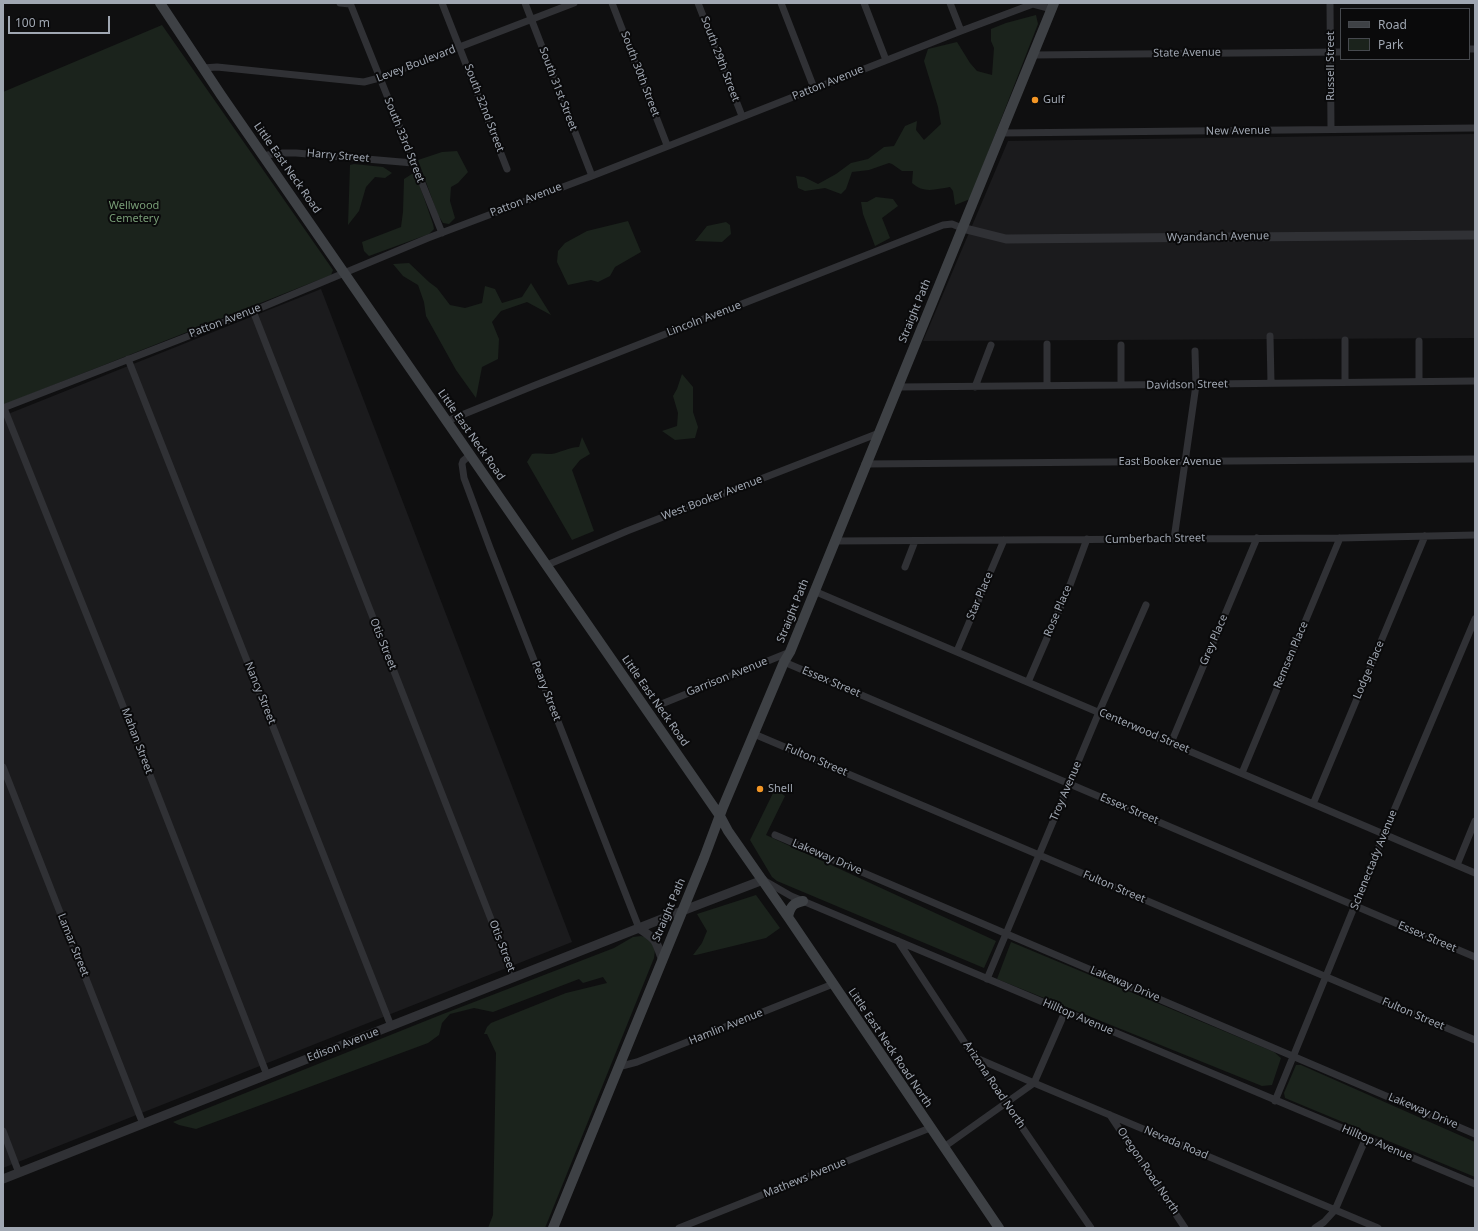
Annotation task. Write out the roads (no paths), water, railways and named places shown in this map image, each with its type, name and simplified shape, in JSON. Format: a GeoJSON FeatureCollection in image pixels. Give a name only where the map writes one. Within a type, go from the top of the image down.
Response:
{"type":"FeatureCollection","features":[{"type":"Feature","properties":{"kind":"main road","name":"Little East Neck Road"},"geometry":{"type":"LineString","coordinates":[[160,3],[203,68],[720,816],[728,832],[763,880]]}},
{"type":"Feature","properties":{"kind":"main road","name":"Straight Path"},"geometry":{"type":"LineString","coordinates":[[553,1228],[720,816],[784,662],[790,652],[865,464],[1033,55],[1050,5]]}},
{"type":"Feature","properties":{"kind":"main road","name":"Little East Neck Road North"},"geometry":{"type":"LineString","coordinates":[[763,880],[999,1228]]}},
{"type":"Feature","properties":{"kind":"main road"},"geometry":{"type":"LineString","coordinates":[[788,917],[789,909],[795,903],[803,901]]}},
{"type":"Feature","properties":{"kind":"street"},"geometry":{"type":"LineString","coordinates":[[340,3],[350,3]]}},
{"type":"Feature","properties":{"kind":"street","name":"South 33rd Street"},"geometry":{"type":"LineString","coordinates":[[350,3],[442,233]]}},
{"type":"Feature","properties":{"kind":"street","name":"South 32nd Street"},"geometry":{"type":"LineString","coordinates":[[442,3],[507,169]]}},
{"type":"Feature","properties":{"kind":"street","name":"South 31st Street"},"geometry":{"type":"LineString","coordinates":[[525,3],[592,176]]}},
{"type":"Feature","properties":{"kind":"street","name":"Levey Boulevard"},"geometry":{"type":"LineString","coordinates":[[203,68],[217,67],[364,82],[379,78],[574,3]]}},
{"type":"Feature","properties":{"kind":"street","name":"South 30th Street"},"geometry":{"type":"LineString","coordinates":[[612,3],[667,145]]}},
{"type":"Feature","properties":{"kind":"street","name":"South 29th Street"},"geometry":{"type":"LineString","coordinates":[[698,3],[742,116]]}},
{"type":"Feature","properties":{"kind":"street"},"geometry":{"type":"LineString","coordinates":[[781,3],[814,88]]}},
{"type":"Feature","properties":{"kind":"street"},"geometry":{"type":"LineString","coordinates":[[864,3],[886,60]]}},
{"type":"Feature","properties":{"kind":"street"},"geometry":{"type":"LineString","coordinates":[[950,3],[961,31]]}},
{"type":"Feature","properties":{"kind":"street","name":"Russell Street"},"geometry":{"type":"LineString","coordinates":[[1330,3],[1331,129]]}},
{"type":"Feature","properties":{"kind":"street","name":"Patton Avenue"},"geometry":{"type":"LineString","coordinates":[[4,408],[253,311],[442,233],[592,176],[667,145],[961,31],[1033,4],[1050,5]]}},
{"type":"Feature","properties":{"kind":"street","name":"State Avenue"},"geometry":{"type":"LineString","coordinates":[[1033,55],[1340,52]]}},
{"type":"Feature","properties":{"kind":"street","name":"New Avenue"},"geometry":{"type":"LineString","coordinates":[[1001,133],[1475,128]]}},
{"type":"Feature","properties":{"kind":"street","name":"Harry Street"},"geometry":{"type":"LineString","coordinates":[[264,156],[276,153],[296,153],[413,163]]}},
{"type":"Feature","properties":{"kind":"street","name":"Lincoln Avenue"},"geometry":{"type":"LineString","coordinates":[[447,421],[943,226],[952,224],[962,228]]}},
{"type":"Feature","properties":{"kind":"street","name":"Wyandanch Avenue"},"geometry":{"type":"LineString","coordinates":[[962,228],[1006,239],[1475,235]]}},
{"type":"Feature","properties":{"kind":"street","name":"Otis Street"},"geometry":{"type":"LineString","coordinates":[[253,311],[514,978]]}},
{"type":"Feature","properties":{"kind":"street"},"geometry":{"type":"LineString","coordinates":[[1270,336],[1271,383]]}},
{"type":"Feature","properties":{"kind":"street"},"geometry":{"type":"LineString","coordinates":[[1345,340],[1345,382]]}},
{"type":"Feature","properties":{"kind":"street"},"geometry":{"type":"LineString","coordinates":[[1418,341],[1418,381]]}},
{"type":"Feature","properties":{"kind":"street"},"geometry":{"type":"LineString","coordinates":[[1047,344],[1047,385]]}},
{"type":"Feature","properties":{"kind":"street"},"geometry":{"type":"LineString","coordinates":[[975,386],[991,345]]}},
{"type":"Feature","properties":{"kind":"street"},"geometry":{"type":"LineString","coordinates":[[1121,345],[1121,385]]}},
{"type":"Feature","properties":{"kind":"street"},"geometry":{"type":"LineString","coordinates":[[1174,539],[1196,385],[1195,351]]}},
{"type":"Feature","properties":{"kind":"street","name":"Nancy Street"},"geometry":{"type":"LineString","coordinates":[[128,359],[391,1026]]}},
{"type":"Feature","properties":{"kind":"street","name":"Davidson Street"},"geometry":{"type":"LineString","coordinates":[[898,386],[1196,385],[1475,381]]}},
{"type":"Feature","properties":{"kind":"street","name":"Mahan Street"},"geometry":{"type":"LineString","coordinates":[[4,408],[114,683],[267,1075]]}},
{"type":"Feature","properties":{"kind":"street","name":"West Booker Avenue"},"geometry":{"type":"LineString","coordinates":[[547,565],[627,531],[879,433]]}},
{"type":"Feature","properties":{"kind":"street","name":"Peary Street"},"geometry":{"type":"LineString","coordinates":[[470,455],[463,461],[462,464],[464,478],[639,928]]}},
{"type":"Feature","properties":{"kind":"street","name":"East Booker Avenue"},"geometry":{"type":"LineString","coordinates":[[865,464],[1475,459]]}},
{"type":"Feature","properties":{"kind":"street","name":"Cumberbach Street"},"geometry":{"type":"LineString","coordinates":[[834,541],[1340,538],[1475,535]]}},
{"type":"Feature","properties":{"kind":"street","name":"Lodge Place"},"geometry":{"type":"LineString","coordinates":[[1313,804],[1426,536]]}},
{"type":"Feature","properties":{"kind":"street","name":"Grey Place"},"geometry":{"type":"LineString","coordinates":[[1170,743],[1257,538]]}},
{"type":"Feature","properties":{"kind":"street","name":"Remsen Place"},"geometry":{"type":"LineString","coordinates":[[1242,773],[1340,538]]}},
{"type":"Feature","properties":{"kind":"street","name":"Rose Place"},"geometry":{"type":"LineString","coordinates":[[1028,682],[1070,585],[1087,539]]}},
{"type":"Feature","properties":{"kind":"street","name":"Star Place"},"geometry":{"type":"LineString","coordinates":[[957,652],[1004,540]]}},
{"type":"Feature","properties":{"kind":"street"},"geometry":{"type":"LineString","coordinates":[[905,567],[915,541]]}},
{"type":"Feature","properties":{"kind":"street","name":"Centerwood Street"},"geometry":{"type":"LineString","coordinates":[[814,591],[1475,873]]}},
{"type":"Feature","properties":{"kind":"street","name":"Troy Avenue"},"geometry":{"type":"LineString","coordinates":[[988,979],[1038,855],[1146,604]]}},
{"type":"Feature","properties":{"kind":"street","name":"Schenectady Avenue"},"geometry":{"type":"LineString","coordinates":[[1275,1101],[1384,834],[1475,619]]}},
{"type":"Feature","properties":{"kind":"street","name":"Garrison Avenue"},"geometry":{"type":"LineString","coordinates":[[664,702],[790,652]]}},
{"type":"Feature","properties":{"kind":"street","name":"Essex Street"},"geometry":{"type":"LineString","coordinates":[[784,662],[1475,957]]}},
{"type":"Feature","properties":{"kind":"street","name":"Fulton Street"},"geometry":{"type":"LineString","coordinates":[[754,734],[1475,1040]]}},
{"type":"Feature","properties":{"kind":"street","name":"Lamar Street"},"geometry":{"type":"LineString","coordinates":[[3,767],[143,1124]]}},
{"type":"Feature","properties":{"kind":"street"},"geometry":{"type":"LineString","coordinates":[[1456,865],[1475,821]]}},
{"type":"Feature","properties":{"kind":"street","name":"Lakeway Drive"},"geometry":{"type":"LineString","coordinates":[[775,835],[1475,1134]]}},
{"type":"Feature","properties":{"kind":"street"},"geometry":{"type":"LineString","coordinates":[[682,911],[763,880]]}},
{"type":"Feature","properties":{"kind":"street","name":"Hilltop Avenue"},"geometry":{"type":"LineString","coordinates":[[763,880],[791,896],[1475,1184]]}},
{"type":"Feature","properties":{"kind":"street","name":"Edison Avenue"},"geometry":{"type":"LineString","coordinates":[[3,1179],[682,911]]}},
{"type":"Feature","properties":{"kind":"street"},"geometry":{"type":"LineString","coordinates":[[639,928],[650,934],[655,940],[662,958]]}},
{"type":"Feature","properties":{"kind":"street","name":"Arizona Road North"},"geometry":{"type":"LineString","coordinates":[[898,940],[974,1057],[1007,1103],[1091,1228]]}},
{"type":"Feature","properties":{"kind":"street","name":"Hamlin Avenue"},"geometry":{"type":"LineString","coordinates":[[618,1067],[644,1059],[833,984]]}},
{"type":"Feature","properties":{"kind":"street"},"geometry":{"type":"LineString","coordinates":[[944,1147],[1034,1083],[1065,1012]]}},
{"type":"Feature","properties":{"kind":"street","name":"Nevada Road"},"geometry":{"type":"LineString","coordinates":[[974,1057],[1378,1228]]}},
{"type":"Feature","properties":{"kind":"street","name":"Oregon Road North"},"geometry":{"type":"LineString","coordinates":[[1110,1114],[1185,1228]]}},
{"type":"Feature","properties":{"kind":"street","name":"Mathews Avenue"},"geometry":{"type":"LineString","coordinates":[[679,1228],[930,1128]]}},
{"type":"Feature","properties":{"kind":"street"},"geometry":{"type":"LineString","coordinates":[[3,1131],[20,1173]]}},
{"type":"Feature","properties":{"kind":"street"},"geometry":{"type":"LineString","coordinates":[[1315,1228],[1324,1222],[1335,1210],[1366,1138]]}},
{"type":"Feature","properties":{"kind":"place","name":"Gulf"},"geometry":{"type":"Point","coordinates":[1035,100]}},
{"type":"Feature","properties":{"kind":"place","name":"Shell"},"geometry":{"type":"Point","coordinates":[760,789]}},
{"type":"Feature","properties":{"kind":"park label","name":"Wellwood Cemetery"},"geometry":{"type":"Point","coordinates":[134,212]}}]}
